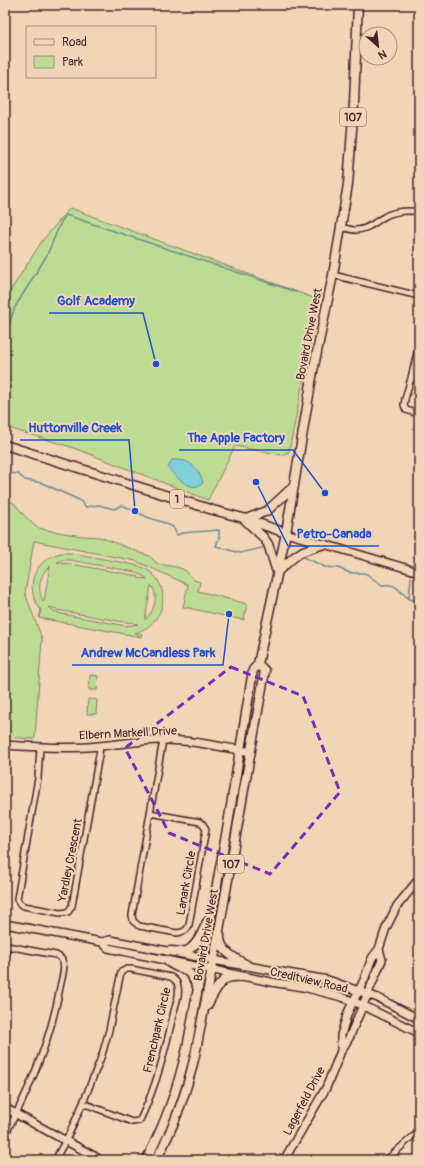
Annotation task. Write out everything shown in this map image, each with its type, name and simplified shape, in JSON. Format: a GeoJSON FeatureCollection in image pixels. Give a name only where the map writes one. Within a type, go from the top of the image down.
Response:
{"type":"FeatureCollection","features":[{"type":"Feature","properties":{"kind":"main road","name":"Bovaird Drive West"},"geometry":{"type":"LineString","coordinates":[[146,1160],[166,1117],[180,1076],[187,1048],[229,817],[253,670],[258,664],[286,532],[313,370],[333,275],[350,162],[358,5]]}},
{"type":"Feature","properties":{"kind":"main road","name":"1"},"geometry":{"type":"LineString","coordinates":[[5,446],[419,572]]}},
{"type":"Feature","properties":{"kind":"main road"},"geometry":{"type":"LineString","coordinates":[[294,486],[267,511],[245,518],[268,544],[277,572],[294,557],[304,551],[324,544]]}},
{"type":"Feature","properties":{"kind":"main road","name":"Bovaird Drive West"},"geometry":{"type":"LineString","coordinates":[[156,1160],[165,1144],[181,1104],[189,1078],[204,1012],[266,671],[258,664]]}},
{"type":"Feature","properties":{"kind":"main road","name":"Elbern Markell Drive"},"geometry":{"type":"LineString","coordinates":[[5,745],[40,747],[100,746],[163,740],[193,742],[251,752]]}},
{"type":"Feature","properties":{"kind":"main road","name":"Lagerfeld Drive"},"geometry":{"type":"LineString","coordinates":[[341,1051],[340,1036],[372,958],[379,949],[386,928],[397,906],[419,879]]}},
{"type":"Feature","properties":{"kind":"main road"},"geometry":{"type":"LineString","coordinates":[[170,951],[183,952],[189,950],[203,932],[212,910]]}},
{"type":"Feature","properties":{"kind":"main road"},"geometry":{"type":"LineString","coordinates":[[221,919],[220,939],[226,952],[246,966]]}},
{"type":"Feature","properties":{"kind":"main road"},"geometry":{"type":"LineString","coordinates":[[5,924],[102,942]]}},
{"type":"Feature","properties":{"kind":"main road","name":"Creditview Road"},"geometry":{"type":"LineString","coordinates":[[102,942],[110,940],[246,966],[321,978],[378,998],[419,1019]]}},
{"type":"Feature","properties":{"kind":"main road","name":"Creditview Road"},"geometry":{"type":"LineString","coordinates":[[102,942],[108,948],[244,977],[303,987],[354,1001],[419,1033]]}},
{"type":"Feature","properties":{"kind":"main road","name":"Lagerfeld Drive"},"geometry":{"type":"LineString","coordinates":[[284,1160],[322,1095],[341,1051],[349,1038],[382,960],[379,949]]}},
{"type":"Feature","properties":{"kind":"main road"},"geometry":{"type":"LineString","coordinates":[[166,960],[171,965],[190,974],[198,989]]}},
{"type":"Feature","properties":{"kind":"main road"},"geometry":{"type":"LineString","coordinates":[[204,1012],[223,981],[228,978],[244,977]]}},
{"type":"Feature","properties":{"kind":"main road"},"geometry":{"type":"LineString","coordinates":[[5,1108],[66,1140],[100,1160]]}},
{"type":"Feature","properties":{"kind":"street"},"geometry":{"type":"LineString","coordinates":[[340,227],[356,230],[363,229],[390,214],[406,211],[419,212]]}},
{"type":"Feature","properties":{"kind":"street"},"geometry":{"type":"LineString","coordinates":[[333,275],[419,296]]}},
{"type":"Feature","properties":{"kind":"street"},"geometry":{"type":"LineString","coordinates":[[419,347],[404,399],[406,410],[419,414]]}},
{"type":"Feature","properties":{"kind":"street"},"geometry":{"type":"LineString","coordinates":[[411,378],[419,380]]}},
{"type":"Feature","properties":{"kind":"street","name":"Lanark Circle"},"geometry":{"type":"LineString","coordinates":[[150,813],[200,822],[206,829],[189,925],[188,928],[177,933],[139,926],[135,924],[132,918],[132,915],[150,813],[163,740]]}},
{"type":"Feature","properties":{"kind":"street","name":"Yardley Crescent"},"geometry":{"type":"LineString","coordinates":[[40,747],[38,778],[17,899],[20,904],[24,906],[60,913],[68,912],[72,906],[100,746]]}},
{"type":"Feature","properties":{"kind":"street"},"geometry":{"type":"LineString","coordinates":[[5,959],[6,946],[56,955],[61,958],[64,963],[57,1005],[50,1032],[16,1114],[5,1135]]}},
{"type":"Feature","properties":{"kind":"street","name":"Frenchpark Circle"},"geometry":{"type":"LineString","coordinates":[[55,1160],[83,1103],[106,1041],[121,972],[131,969],[171,977],[174,979],[178,985],[179,991],[169,1034],[158,1075],[141,1118],[136,1122],[128,1121],[83,1103]]}},
{"type":"Feature","properties":{"kind":"highlighted area"},"geometry":{"type":"Polygon","coordinates":[[[231,667],[303,696],[340,792],[270,874],[169,833],[125,748],[231,667]]]}},
{"type":"Feature","properties":{"kind":"green space"},"geometry":{"type":"Polygon","coordinates":[[[70,208],[319,300],[289,452],[282,455],[235,446],[208,500],[71,447],[5,427],[5,299],[42,241],[70,208]]]}},
{"type":"Feature","properties":{"kind":"green space"},"geometry":{"type":"Polygon","coordinates":[[[5,499],[14,503],[36,527],[82,536],[100,537],[149,556],[158,564],[185,570],[194,580],[200,582],[198,591],[247,604],[244,620],[183,607],[188,585],[136,561],[34,541],[25,593],[42,639],[35,737],[34,739],[5,737],[5,499]]]}},
{"type":"Feature","properties":{"kind":"green space"},"geometry":{"type":"Polygon","coordinates":[[[61,553],[72,553],[135,565],[147,570],[156,577],[161,587],[163,598],[161,609],[156,619],[147,627],[135,633],[142,634],[141,637],[39,618],[41,610],[33,593],[32,584],[38,568],[44,561],[61,553]],[[70,560],[57,562],[138,576],[138,578],[147,579],[135,572],[70,560]],[[50,566],[46,570],[40,582],[40,592],[43,601],[50,566]],[[151,585],[145,620],[155,603],[155,593],[151,585]],[[49,607],[62,614],[127,626],[138,624],[57,610],[49,607]]]}},
{"type":"Feature","properties":{"kind":"green space"},"geometry":{"type":"Polygon","coordinates":[[[90,675],[98,676],[97,690],[89,690],[90,675]]]}},
{"type":"Feature","properties":{"kind":"green space"},"geometry":{"type":"Polygon","coordinates":[[[88,699],[97,700],[96,714],[87,714],[88,699]]]}},
{"type":"Feature","properties":{"kind":"water"},"geometry":{"type":"Polygon","coordinates":[[[172,460],[189,462],[199,473],[203,483],[198,486],[193,486],[184,483],[168,468],[172,460]]]}},
{"type":"Feature","properties":{"kind":"waterway"},"geometry":{"type":"LineString","coordinates":[[5,336],[15,307],[47,255],[61,222],[66,215],[296,292]]}},
{"type":"Feature","properties":{"kind":"waterway"},"geometry":{"type":"LineString","coordinates":[[5,473],[18,474],[25,480],[42,483],[79,500],[86,507],[99,505],[114,509],[122,505],[173,527],[177,535],[182,533],[219,530],[219,538],[216,546],[240,553],[262,548]]}},
{"type":"Feature","properties":{"kind":"waterway"},"geometry":{"type":"LineString","coordinates":[[304,557],[325,567],[338,568],[350,573],[365,573],[382,585],[392,585],[410,599],[419,603]]}},
{"type":"Feature","properties":{"kind":"waterway"},"geometry":{"type":"LineString","coordinates":[[409,598],[411,577]]}},
{"type":"Feature","properties":{"kind":"railway"},"geometry":{"type":"LineString","coordinates":[[381,1160],[419,1127]]}},
{"type":"Feature","properties":{"kind":"railway"},"geometry":{"type":"LineString","coordinates":[[392,1160],[415,1138]]}},
{"type":"Feature","properties":{"kind":"place","name":"Golf Academy"},"geometry":{"type":"Point","coordinates":[156,364]}},
{"type":"Feature","properties":{"kind":"place","name":"Petro-Canada"},"geometry":{"type":"Point","coordinates":[256,482]}},
{"type":"Feature","properties":{"kind":"place","name":"The Apple Factory"},"geometry":{"type":"Point","coordinates":[325,493]}},
{"type":"Feature","properties":{"kind":"place","name":"Huttonville Creek"},"geometry":{"type":"Point","coordinates":[135,511]}},
{"type":"Feature","properties":{"kind":"place","name":"Andrew McCandless Park"},"geometry":{"type":"Point","coordinates":[229,614]}}]}
